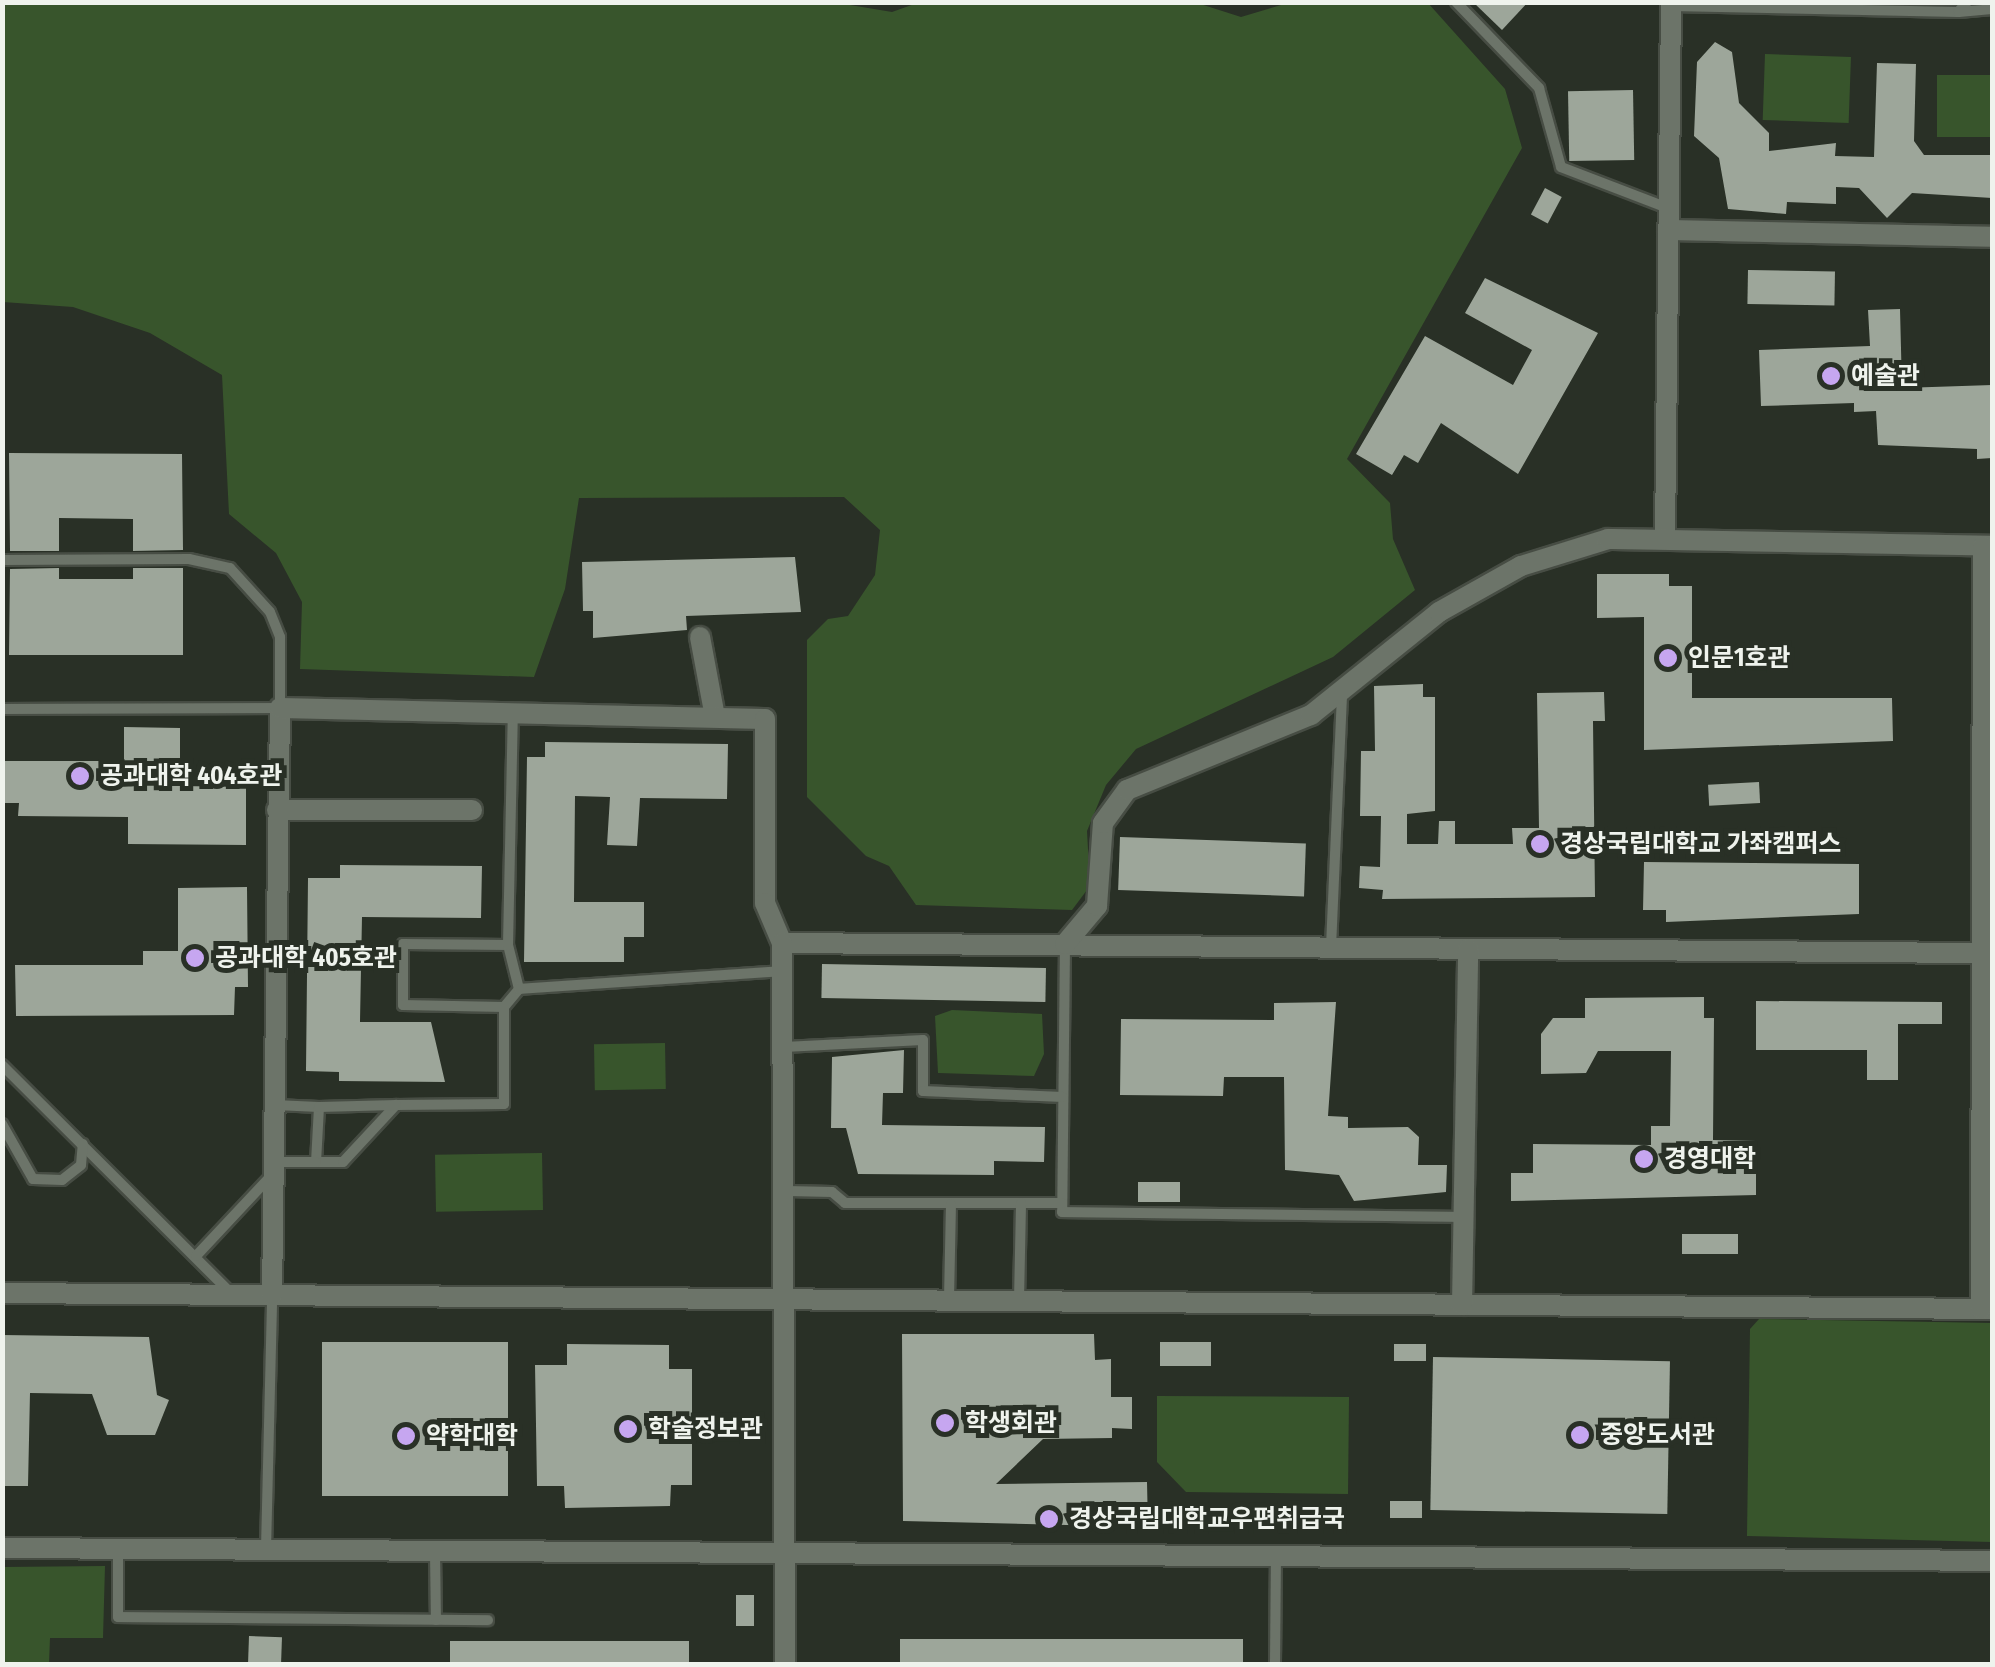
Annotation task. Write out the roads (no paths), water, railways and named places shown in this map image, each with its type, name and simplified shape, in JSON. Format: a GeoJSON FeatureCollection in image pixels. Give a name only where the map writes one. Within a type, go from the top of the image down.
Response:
{"type":"FeatureCollection","features":[{"type":"Feature","properties":{"kind":"street"},"geometry":{"type":"LineString","coordinates":[[1665,539],[1671,4]]}},
{"type":"Feature","properties":{"kind":"street"},"geometry":{"type":"LineString","coordinates":[[1668,230],[1992,237]]}},
{"type":"Feature","properties":{"kind":"street"},"geometry":{"type":"LineString","coordinates":[[2,1292],[1987,1309],[1982,953],[1988,546],[1665,539],[1586,542],[1521,566],[1439,612],[1312,715],[1127,790],[1104,823],[1097,906],[1065,944]]}},
{"type":"Feature","properties":{"kind":"street"},"geometry":{"type":"LineString","coordinates":[[700,637],[716,717]]}},
{"type":"Feature","properties":{"kind":"street"},"geometry":{"type":"LineString","coordinates":[[272,1296],[280,708],[765,720],[765,903],[782,943],[787,1191],[785,1664]]}},
{"type":"Feature","properties":{"kind":"street"},"geometry":{"type":"LineString","coordinates":[[277,810],[472,810]]}},
{"type":"Feature","properties":{"kind":"street"},"geometry":{"type":"LineString","coordinates":[[782,943],[1982,953]]}},
{"type":"Feature","properties":{"kind":"street"},"geometry":{"type":"LineString","coordinates":[[1462,1304],[1468,949]]}},
{"type":"Feature","properties":{"kind":"street"},"geometry":{"type":"LineString","coordinates":[[2,1548],[1992,1561]]}},
{"type":"Feature","properties":{"kind":"lane"},"geometry":{"type":"LineString","coordinates":[[1456,2],[1539,88],[1561,167],[1668,208]]}},
{"type":"Feature","properties":{"kind":"lane"},"geometry":{"type":"LineString","coordinates":[[1958,12],[1967,2]]}},
{"type":"Feature","properties":{"kind":"lane"},"geometry":{"type":"LineString","coordinates":[[1671,4],[1958,12],[1992,9]]}},
{"type":"Feature","properties":{"kind":"lane"},"geometry":{"type":"LineString","coordinates":[[2,560],[230,568],[270,612],[280,637],[280,708],[2,708]]}},
{"type":"Feature","properties":{"kind":"lane"},"geometry":{"type":"LineString","coordinates":[[1331,947],[1342,690]]}},
{"type":"Feature","properties":{"kind":"lane"},"geometry":{"type":"LineString","coordinates":[[513,712],[508,945],[519,989]]}},
{"type":"Feature","properties":{"kind":"lane"},"geometry":{"type":"LineString","coordinates":[[504,1007],[403,1006],[404,944],[508,945]]}},
{"type":"Feature","properties":{"kind":"lane"},"geometry":{"type":"LineString","coordinates":[[1065,944],[1062,1212],[1463,1217]]}},
{"type":"Feature","properties":{"kind":"lane"},"geometry":{"type":"LineString","coordinates":[[275,1106],[504,1104],[504,1007],[519,989],[782,971]]}},
{"type":"Feature","properties":{"kind":"lane"},"geometry":{"type":"LineString","coordinates":[[784,1047],[923,1040],[923,1091],[1063,1097]]}},
{"type":"Feature","properties":{"kind":"lane"},"geometry":{"type":"LineString","coordinates":[[2,1065],[232,1295]]}},
{"type":"Feature","properties":{"kind":"lane"},"geometry":{"type":"LineString","coordinates":[[196,1256],[274,1168],[343,1162],[396,1105]]}},
{"type":"Feature","properties":{"kind":"lane"},"geometry":{"type":"LineString","coordinates":[[316,1162],[319,1106]]}},
{"type":"Feature","properties":{"kind":"lane"},"geometry":{"type":"LineString","coordinates":[[2,1124],[33,1179],[62,1180],[81,1165],[83,1144]]}},
{"type":"Feature","properties":{"kind":"lane"},"geometry":{"type":"LineString","coordinates":[[787,1191],[832,1192],[845,1203],[1062,1204]]}},
{"type":"Feature","properties":{"kind":"lane"},"geometry":{"type":"LineString","coordinates":[[1019,1300],[1021,1203]]}},
{"type":"Feature","properties":{"kind":"lane"},"geometry":{"type":"LineString","coordinates":[[950,1204],[950,1300]]}},
{"type":"Feature","properties":{"kind":"lane"},"geometry":{"type":"LineString","coordinates":[[266,1550],[272,1296]]}},
{"type":"Feature","properties":{"kind":"lane"},"geometry":{"type":"LineString","coordinates":[[118,1548],[118,1618],[488,1620]]}},
{"type":"Feature","properties":{"kind":"lane"},"geometry":{"type":"LineString","coordinates":[[435,1552],[436,1620]]}},
{"type":"Feature","properties":{"kind":"lane"},"geometry":{"type":"LineString","coordinates":[[1275,1664],[1276,1557]]}},
{"type":"Feature","properties":{"kind":"place","name":"예술관"},"geometry":{"type":"Point","coordinates":[1831,376]}},
{"type":"Feature","properties":{"kind":"place","name":"인문1호관"},"geometry":{"type":"Point","coordinates":[1668,658]}},
{"type":"Feature","properties":{"kind":"place","name":"공과대학 404호관"},"geometry":{"type":"Point","coordinates":[80,776]}},
{"type":"Feature","properties":{"kind":"place","name":"경상국립대학교 가좌캠퍼스"},"geometry":{"type":"Point","coordinates":[1540,844]}},
{"type":"Feature","properties":{"kind":"place","name":"공과대학 405호관"},"geometry":{"type":"Point","coordinates":[195,958]}},
{"type":"Feature","properties":{"kind":"place","name":"경영대학"},"geometry":{"type":"Point","coordinates":[1644,1159]}},
{"type":"Feature","properties":{"kind":"place","name":"학생회관"},"geometry":{"type":"Point","coordinates":[945,1423]}},
{"type":"Feature","properties":{"kind":"place","name":"학술정보관"},"geometry":{"type":"Point","coordinates":[628,1429]}},
{"type":"Feature","properties":{"kind":"place","name":"중앙도서관"},"geometry":{"type":"Point","coordinates":[1580,1435]}},
{"type":"Feature","properties":{"kind":"place","name":"약학대학"},"geometry":{"type":"Point","coordinates":[406,1436]}},
{"type":"Feature","properties":{"kind":"place","name":"경상국립대학교우편취급국"},"geometry":{"type":"Point","coordinates":[1049,1519]}}]}
